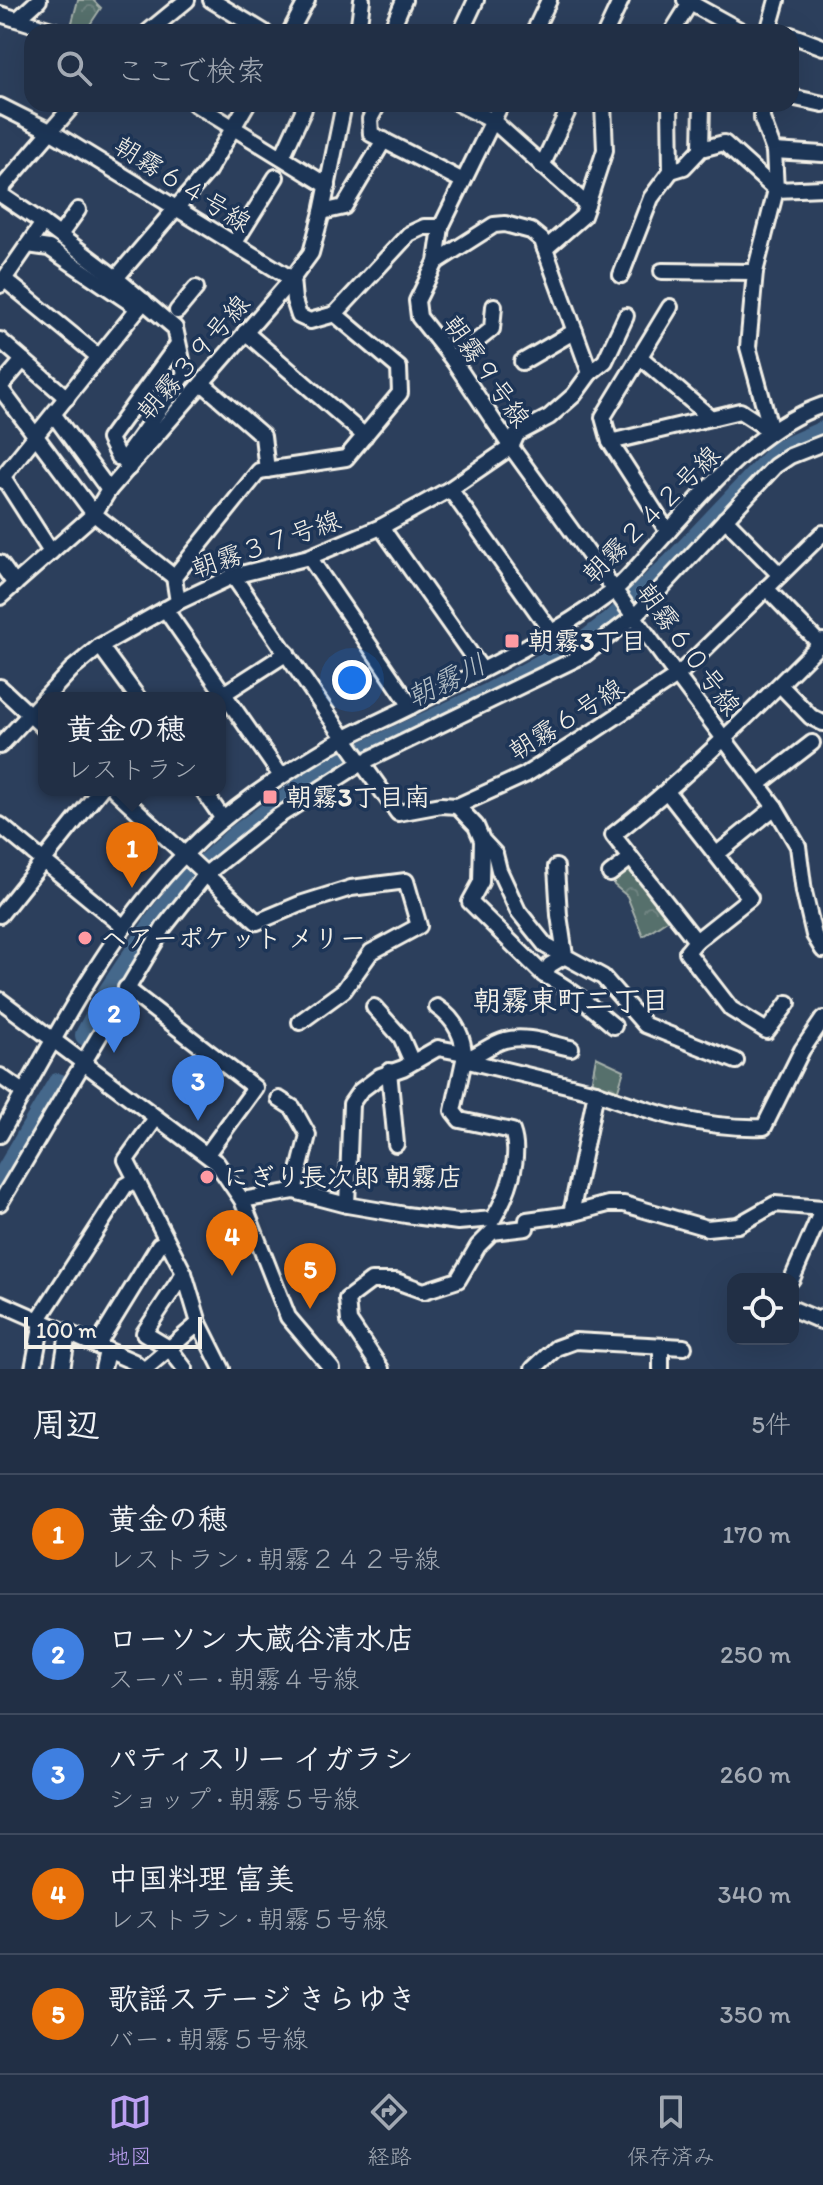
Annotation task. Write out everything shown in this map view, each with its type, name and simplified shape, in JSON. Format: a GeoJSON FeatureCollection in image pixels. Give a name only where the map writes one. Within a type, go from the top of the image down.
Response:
{"type":"FeatureCollection","features":[{"type":"Feature","properties":{"kind":"street"},"geometry":{"type":"LineString","coordinates":[[18,19],[39,0]]}},
{"type":"Feature","properties":{"kind":"street"},"geometry":{"type":"LineString","coordinates":[[158,24],[187,0]]}},
{"type":"Feature","properties":{"kind":"street"},"geometry":{"type":"LineString","coordinates":[[211,0],[251,24]]}},
{"type":"Feature","properties":{"kind":"street"},"geometry":{"type":"LineString","coordinates":[[294,24],[307,0]]}},
{"type":"Feature","properties":{"kind":"street"},"geometry":{"type":"LineString","coordinates":[[351,0],[361,8]]}},
{"type":"Feature","properties":{"kind":"street"},"geometry":{"type":"LineString","coordinates":[[394,24],[404,0]]}},
{"type":"Feature","properties":{"kind":"street"},"geometry":{"type":"LineString","coordinates":[[465,24],[476,0]]}},
{"type":"Feature","properties":{"kind":"street"},"geometry":{"type":"LineString","coordinates":[[538,24],[549,0]]}},
{"type":"Feature","properties":{"kind":"street"},"geometry":{"type":"LineString","coordinates":[[610,24],[621,0]]}},
{"type":"Feature","properties":{"kind":"street"},"geometry":{"type":"LineString","coordinates":[[770,24],[777,0]]}},
{"type":"Feature","properties":{"kind":"street"},"geometry":{"type":"LineString","coordinates":[[676,24],[689,1],[714,24]]}},
{"type":"Feature","properties":{"kind":"street"},"geometry":{"type":"LineString","coordinates":[[0,14],[33,24]]}},
{"type":"Feature","properties":{"kind":"street"},"geometry":{"type":"LineString","coordinates":[[799,38],[823,47]]}},
{"type":"Feature","properties":{"kind":"street"},"geometry":{"type":"LineString","coordinates":[[799,99],[823,104]]}},
{"type":"Feature","properties":{"kind":"street","name":"朝霧６４号線"},"geometry":{"type":"LineString","coordinates":[[0,106],[50,131],[292,279]]}},
{"type":"Feature","properties":{"kind":"street"},"geometry":{"type":"LineString","coordinates":[[67,112],[0,192],[116,278],[141,304]]}},
{"type":"Feature","properties":{"kind":"street"},"geometry":{"type":"LineString","coordinates":[[209,112],[328,186]]}},
{"type":"Feature","properties":{"kind":"street"},"geometry":{"type":"LineString","coordinates":[[116,278],[208,171],[242,112]]}},
{"type":"Feature","properties":{"kind":"street"},"geometry":{"type":"LineString","coordinates":[[282,157],[303,112]]}},
{"type":"Feature","properties":{"kind":"street","name":"朝霧３９号線"},"geometry":{"type":"LineString","coordinates":[[0,597],[94,514],[127,464],[202,383],[311,253],[342,112]]}},
{"type":"Feature","properties":{"kind":"street"},"geometry":{"type":"LineString","coordinates":[[374,112],[370,119],[371,134],[463,181]]}},
{"type":"Feature","properties":{"kind":"street"},"geometry":{"type":"LineString","coordinates":[[475,112],[493,121],[587,205]]}},
{"type":"Feature","properties":{"kind":"street","name":"朝霧９号線"},"geometry":{"type":"LineString","coordinates":[[497,112],[441,227],[436,262],[417,301],[419,317],[627,604]]}},
{"type":"Feature","properties":{"kind":"street"},"geometry":{"type":"LineString","coordinates":[[542,166],[567,112]]}},
{"type":"Feature","properties":{"kind":"street"},"geometry":{"type":"LineString","coordinates":[[545,249],[583,216],[605,150],[603,112]]}},
{"type":"Feature","properties":{"kind":"street"},"geometry":{"type":"LineString","coordinates":[[670,112],[671,171]]}},
{"type":"Feature","properties":{"kind":"street"},"geometry":{"type":"LineString","coordinates":[[701,149],[702,112]]}},
{"type":"Feature","properties":{"kind":"street"},"geometry":{"type":"LineString","coordinates":[[762,112],[774,151],[776,190],[755,272],[748,347],[771,431]]}},
{"type":"Feature","properties":{"kind":"street"},"geometry":{"type":"LineString","coordinates":[[322,212],[344,207],[384,140]]}},
{"type":"Feature","properties":{"kind":"street"},"geometry":{"type":"LineString","coordinates":[[621,275],[651,198],[671,171],[684,167],[701,149],[724,143],[776,190],[823,188]]}},
{"type":"Feature","properties":{"kind":"street"},"geometry":{"type":"LineString","coordinates":[[774,151],[823,154]]}},
{"type":"Feature","properties":{"kind":"street"},"geometry":{"type":"LineString","coordinates":[[234,244],[276,177]]}},
{"type":"Feature","properties":{"kind":"street"},"geometry":{"type":"LineString","coordinates":[[60,235],[78,210]]}},
{"type":"Feature","properties":{"kind":"street"},"geometry":{"type":"LineString","coordinates":[[43,223],[2,282],[99,357]]}},
{"type":"Feature","properties":{"kind":"street"},"geometry":{"type":"LineString","coordinates":[[436,262],[494,225],[505,224],[531,231],[542,240],[590,373]]}},
{"type":"Feature","properties":{"kind":"street"},"geometry":{"type":"LineString","coordinates":[[292,279],[299,316],[310,321],[335,314],[409,234],[424,227],[441,227]]}},
{"type":"Feature","properties":{"kind":"street"},"geometry":{"type":"LineString","coordinates":[[28,245],[49,248],[175,328],[185,374],[127,464],[118,457],[109,439],[178,344]]}},
{"type":"Feature","properties":{"kind":"street"},"geometry":{"type":"LineString","coordinates":[[662,271],[755,272]]}},
{"type":"Feature","properties":{"kind":"street"},"geometry":{"type":"LineString","coordinates":[[177,311],[196,288]]}},
{"type":"Feature","properties":{"kind":"street"},"geometry":{"type":"LineString","coordinates":[[51,552],[1,479],[141,304]]}},
{"type":"Feature","properties":{"kind":"street"},"geometry":{"type":"LineString","coordinates":[[453,360],[492,329],[494,306]]}},
{"type":"Feature","properties":{"kind":"street"},"geometry":{"type":"LineString","coordinates":[[668,532],[610,442],[603,417],[670,307]]}},
{"type":"Feature","properties":{"kind":"street"},"geometry":{"type":"LineString","coordinates":[[218,692],[171,605],[174,577],[259,471],[346,458],[400,393],[399,368],[335,314]]}},
{"type":"Feature","properties":{"kind":"street","name":"朝霧３７号線"},"geometry":{"type":"LineString","coordinates":[[51,692],[100,646],[171,605],[233,576],[309,557],[381,527],[450,489],[511,447],[517,434],[549,417],[574,395],[590,373],[605,361],[626,316]]}},
{"type":"Feature","properties":{"kind":"street"},"geometry":{"type":"LineString","coordinates":[[522,362],[575,331]]}},
{"type":"Feature","properties":{"kind":"street"},"geometry":{"type":"LineString","coordinates":[[245,332],[365,436]]}},
{"type":"Feature","properties":{"kind":"street"},"geometry":{"type":"LineString","coordinates":[[0,340],[67,398]]}},
{"type":"Feature","properties":{"kind":"street"},"geometry":{"type":"LineString","coordinates":[[640,357],[711,418]]}},
{"type":"Feature","properties":{"kind":"street"},"geometry":{"type":"LineString","coordinates":[[23,360],[0,387],[94,514],[174,577]]}},
{"type":"Feature","properties":{"kind":"street"},"geometry":{"type":"LineString","coordinates":[[202,383],[263,436],[267,470]]}},
{"type":"Feature","properties":{"kind":"street","name":"朝霧２４２号線"},"geometry":{"type":"LineString","coordinates":[[0,1135],[124,927],[197,865],[223,819],[281,776],[354,752],[411,706],[552,633],[627,604],[668,532],[722,476],[771,431],[803,412],[823,405]]}},
{"type":"Feature","properties":{"kind":"street"},"geometry":{"type":"LineString","coordinates":[[610,442],[740,411],[771,431]]}},
{"type":"Feature","properties":{"kind":"street"},"geometry":{"type":"LineString","coordinates":[[54,415],[109,490]]}},
{"type":"Feature","properties":{"kind":"street"},"geometry":{"type":"LineString","coordinates":[[0,1203],[164,927],[197,865],[277,817],[354,752],[584,655],[627,604],[725,519],[775,466],[790,456],[823,443]]}},
{"type":"Feature","properties":{"kind":"street"},"geometry":{"type":"LineString","coordinates":[[450,489],[552,633]]}},
{"type":"Feature","properties":{"kind":"street"},"geometry":{"type":"LineString","coordinates":[[725,519],[780,575]]}},
{"type":"Feature","properties":{"kind":"street"},"geometry":{"type":"LineString","coordinates":[[381,527],[482,670]]}},
{"type":"Feature","properties":{"kind":"street","name":"朝霧６号線"},"geometry":{"type":"LineString","coordinates":[[354,752],[398,813],[441,805],[457,806],[525,775],[677,676],[823,533]]}},
{"type":"Feature","properties":{"kind":"street"},"geometry":{"type":"LineString","coordinates":[[309,557],[411,706]]}},
{"type":"Feature","properties":{"kind":"street"},"geometry":{"type":"LineString","coordinates":[[0,563],[15,584]]}},
{"type":"Feature","properties":{"kind":"street"},"geometry":{"type":"LineString","coordinates":[[233,576],[354,752]]}},
{"type":"Feature","properties":{"kind":"street"},"geometry":{"type":"LineString","coordinates":[[766,588],[821,643]]}},
{"type":"Feature","properties":{"kind":"street","name":"朝霧６０号線"},"geometry":{"type":"LineString","coordinates":[[627,604],[725,740],[821,643]]}},
{"type":"Feature","properties":{"kind":"street"},"geometry":{"type":"LineString","coordinates":[[100,646],[134,692]]}},
{"type":"Feature","properties":{"kind":"street"},"geometry":{"type":"LineString","coordinates":[[225,692],[287,653]]}},
{"type":"Feature","properties":{"kind":"street"},"geometry":{"type":"LineString","coordinates":[[780,685],[811,717],[823,723]]}},
{"type":"Feature","properties":{"kind":"street"},"geometry":{"type":"LineString","coordinates":[[0,687],[38,723]]}},
{"type":"Feature","properties":{"kind":"street"},"geometry":{"type":"LineString","coordinates":[[226,703],[281,776]]}},
{"type":"Feature","properties":{"kind":"street","name":"朝霧３７号線"},"geometry":{"type":"LineString","coordinates":[[0,746],[38,705]]}},
{"type":"Feature","properties":{"kind":"street"},"geometry":{"type":"LineString","coordinates":[[696,941],[613,835],[668,793],[725,740],[775,807],[798,846],[807,906],[814,935],[823,950]]}},
{"type":"Feature","properties":{"kind":"street"},"geometry":{"type":"LineString","coordinates":[[759,784],[812,743]]}},
{"type":"Feature","properties":{"kind":"street"},"geometry":{"type":"LineString","coordinates":[[668,793],[750,898],[696,941],[687,952],[731,1009],[767,1031],[788,1003]]}},
{"type":"Feature","properties":{"kind":"street"},"geometry":{"type":"LineString","coordinates":[[0,915],[95,796]]}},
{"type":"Feature","properties":{"kind":"street"},"geometry":{"type":"LineString","coordinates":[[122,796],[257,922],[351,888],[406,881],[419,926],[371,952],[344,990],[300,1022]]}},
{"type":"Feature","properties":{"kind":"street"},"geometry":{"type":"LineString","coordinates":[[207,796],[223,819]]}},
{"type":"Feature","properties":{"kind":"street"},"geometry":{"type":"LineString","coordinates":[[457,806],[476,826],[482,840],[495,854],[518,911],[546,946],[603,977],[645,1025],[736,1061]]}},
{"type":"Feature","properties":{"kind":"street"},"geometry":{"type":"LineString","coordinates":[[717,854],[775,807]]}},
{"type":"Feature","properties":{"kind":"street"},"geometry":{"type":"LineString","coordinates":[[0,825],[124,927]]}},
{"type":"Feature","properties":{"kind":"street"},"geometry":{"type":"LineString","coordinates":[[482,840],[481,882],[470,902],[544,975],[573,991],[614,1026]]}},
{"type":"Feature","properties":{"kind":"street"},"geometry":{"type":"LineString","coordinates":[[610,874],[631,858]]}},
{"type":"Feature","properties":{"kind":"street"},"geometry":{"type":"LineString","coordinates":[[556,867],[565,956]]}},
{"type":"Feature","properties":{"kind":"street"},"geometry":{"type":"LineString","coordinates":[[544,975],[550,965],[565,956]]}},
{"type":"Feature","properties":{"kind":"street"},"geometry":{"type":"LineString","coordinates":[[126,988],[255,1088],[207,1154]]}},
{"type":"Feature","properties":{"kind":"street"},"geometry":{"type":"LineString","coordinates":[[0,1000],[207,1154],[242,1200],[288,1317],[332,1369]]}},
{"type":"Feature","properties":{"kind":"street"},"geometry":{"type":"LineString","coordinates":[[374,1007],[401,1037],[412,1062]]}},
{"type":"Feature","properties":{"kind":"street"},"geometry":{"type":"LineString","coordinates":[[242,1200],[294,1191],[347,1205],[458,1222],[493,1219],[505,1200],[517,1145],[512,1131],[460,1120],[453,1111],[464,1057],[452,1017],[437,1007]]}},
{"type":"Feature","properties":{"kind":"street"},"geometry":{"type":"LineString","coordinates":[[347,1205],[351,1104],[360,1091],[389,1071],[438,1048],[596,1092],[650,1113],[730,1128],[764,1127],[802,1050],[823,1019]]}},
{"type":"Feature","properties":{"kind":"street"},"geometry":{"type":"LineString","coordinates":[[464,1057],[481,1054],[502,1040],[518,1037],[571,1048]]}},
{"type":"Feature","properties":{"kind":"street"},"geometry":{"type":"LineString","coordinates":[[389,1071],[396,1144]]}},
{"type":"Feature","properties":{"kind":"street"},"geometry":{"type":"LineString","coordinates":[[0,1076],[24,1093]]}},
{"type":"Feature","properties":{"kind":"street"},"geometry":{"type":"LineString","coordinates":[[571,1214],[596,1092]]}},
{"type":"Feature","properties":{"kind":"street"},"geometry":{"type":"LineString","coordinates":[[279,1099],[293,1108],[308,1135],[294,1191]]}},
{"type":"Feature","properties":{"kind":"street"},"geometry":{"type":"LineString","coordinates":[[156,1118],[126,1160],[184,1273],[199,1323],[222,1369]]}},
{"type":"Feature","properties":{"kind":"street"},"geometry":{"type":"LineString","coordinates":[[33,1369],[40,1321],[125,1186],[135,1180]]}},
{"type":"Feature","properties":{"kind":"street"},"geometry":{"type":"LineString","coordinates":[[381,1369],[349,1321],[347,1299],[371,1281],[396,1281],[424,1291],[458,1280],[478,1246],[492,1232],[526,1228],[527,1220],[571,1214],[608,1204],[624,1204],[707,1228],[738,1225],[775,1204],[823,1208],[795,1273]]}},
{"type":"Feature","properties":{"kind":"street"},"geometry":{"type":"LineString","coordinates":[[103,1369],[102,1349],[159,1245],[167,1241]]}},
{"type":"Feature","properties":{"kind":"street"},"geometry":{"type":"LineString","coordinates":[[184,1273],[144,1333],[169,1348],[185,1369]]}},
{"type":"Feature","properties":{"kind":"street"},"geometry":{"type":"LineString","coordinates":[[0,1303],[139,1367],[169,1348],[199,1323]]}},
{"type":"Feature","properties":{"kind":"street"},"geometry":{"type":"LineString","coordinates":[[799,1312],[821,1321],[823,1317]]}},
{"type":"Feature","properties":{"kind":"street"},"geometry":{"type":"LineString","coordinates":[[62,1369],[68,1333]]}},
{"type":"Feature","properties":{"kind":"street"},"geometry":{"type":"LineString","coordinates":[[533,1369],[556,1348],[575,1341],[684,1347]]}},
{"type":"Feature","properties":{"kind":"street"},"geometry":{"type":"LineString","coordinates":[[661,1346],[661,1369]]}},
{"type":"Feature","properties":{"kind":"green space"},"geometry":{"type":"Polygon","coordinates":[[[78,0],[93,0],[101,8],[90,24],[72,24],[78,0]]]}},
{"type":"Feature","properties":{"kind":"green space"},"geometry":{"type":"Polygon","coordinates":[[[629,866],[670,918],[643,936],[627,896],[614,885],[613,879],[629,866]]]}},
{"type":"Feature","properties":{"kind":"green space"},"geometry":{"type":"Polygon","coordinates":[[[596,1057],[624,1070],[617,1093],[591,1084],[596,1057]]]}},
{"type":"Feature","properties":{"kind":"waterway","name":"朝霧川"},"geometry":{"type":"LineString","coordinates":[[86,1035],[109,992],[182,886],[237,836],[330,768],[489,694],[589,639],[616,618],[671,565],[778,452],[823,432]]}},
{"type":"Feature","properties":{"kind":"waterway","name":"朝霧川"},"geometry":{"type":"LineString","coordinates":[[0,1183],[58,1084]]}},
{"type":"Feature","properties":{"kind":"place","name":"朝霧3丁目"},"geometry":{"type":"Point","coordinates":[512,641]}},
{"type":"Feature","properties":{"kind":"place","name":"朝霧3丁目南"},"geometry":{"type":"Point","coordinates":[270,797]}},
{"type":"Feature","properties":{"kind":"place","name":"黄金の穂"},"geometry":{"type":"Point","coordinates":[132,888]}},
{"type":"Feature","properties":{"kind":"place","name":"ヘアーポケット メリー"},"geometry":{"type":"Point","coordinates":[85,938]}},
{"type":"Feature","properties":{"kind":"place","name":"ローソン 大蔵谷清水店"},"geometry":{"type":"Point","coordinates":[114,1053]}},
{"type":"Feature","properties":{"kind":"place","name":"パティスリー イガラシ"},"geometry":{"type":"Point","coordinates":[198,1121]}},
{"type":"Feature","properties":{"kind":"place","name":"にぎり長次郎 朝霧店"},"geometry":{"type":"Point","coordinates":[207,1177]}},
{"type":"Feature","properties":{"kind":"place","name":"中国料理 富美"},"geometry":{"type":"Point","coordinates":[232,1276]}},
{"type":"Feature","properties":{"kind":"place","name":"歌謡ステージ きらゆき"},"geometry":{"type":"Point","coordinates":[310,1309]}},
{"type":"Feature","properties":{"kind":"district","name":"朝霧東町二丁目"},"geometry":{"type":"Point","coordinates":[571,1000]}}]}
